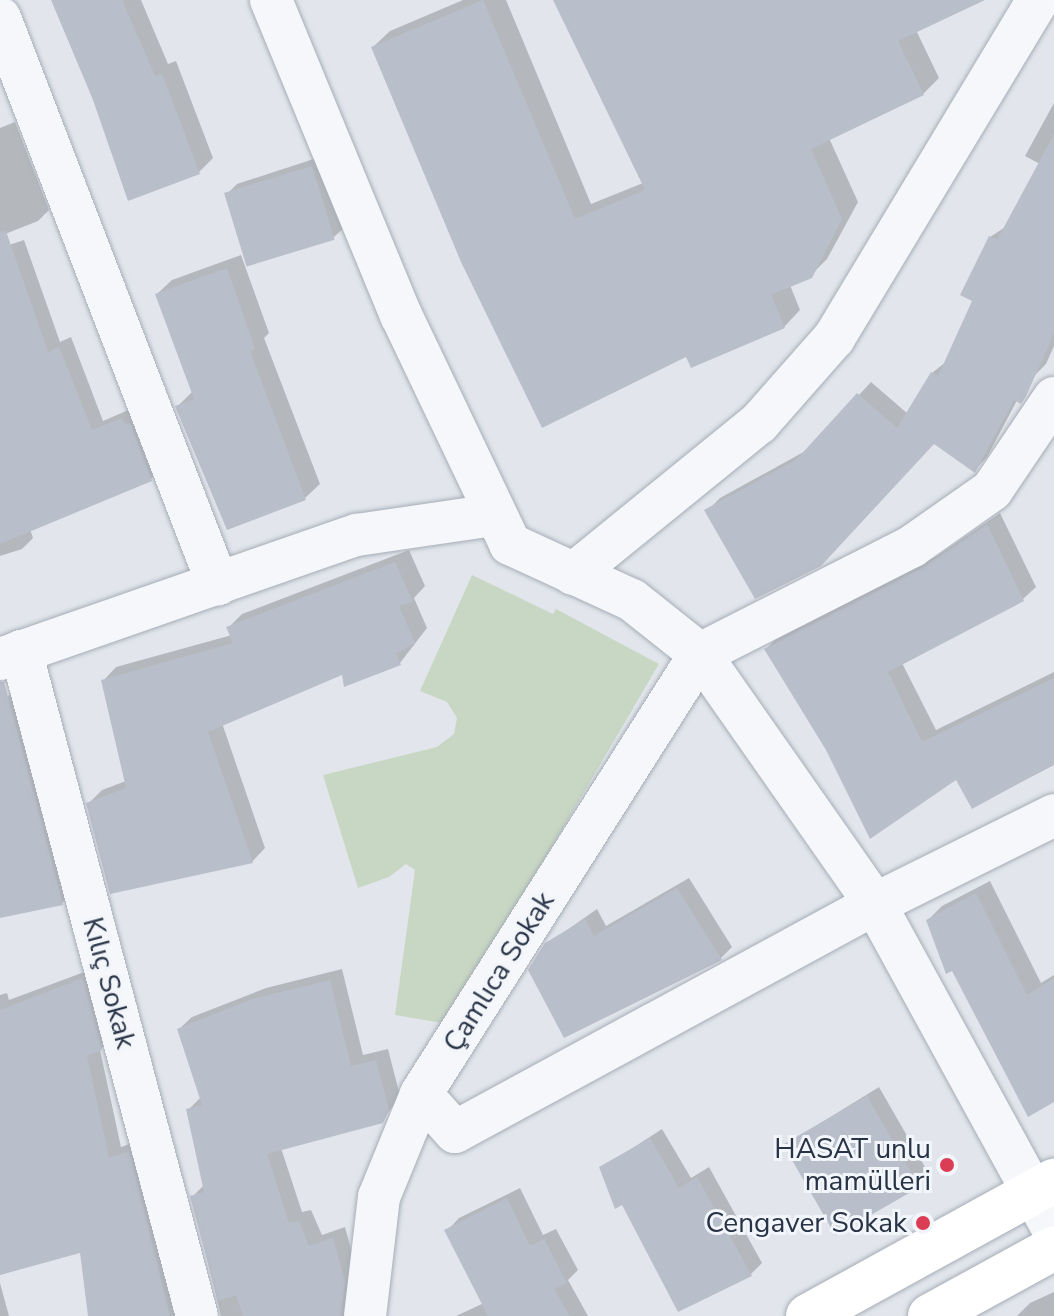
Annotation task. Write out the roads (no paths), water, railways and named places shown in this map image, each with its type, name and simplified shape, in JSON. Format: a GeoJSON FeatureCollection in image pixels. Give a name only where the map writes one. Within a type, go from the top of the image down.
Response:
{"type":"FeatureCollection","features":[{"type":"Feature","properties":{"kind":"main road"},"geometry":{"type":"LineString","coordinates":[[808,1316],[1044,1187]]}},
{"type":"Feature","properties":{"kind":"main road"},"geometry":{"type":"LineString","coordinates":[[930,1316],[1054,1248]]}},
{"type":"Feature","properties":{"kind":"street"},"geometry":{"type":"LineString","coordinates":[[271,0],[401,315],[510,544],[632,600],[700,654],[875,904],[1044,1187],[1054,1231]]}},
{"type":"Feature","properties":{"kind":"street"},"geometry":{"type":"LineString","coordinates":[[573,574],[759,423],[834,338],[1038,0]]}},
{"type":"Feature","properties":{"kind":"street"},"geometry":{"type":"LineString","coordinates":[[0,18],[218,585]]}},
{"type":"Feature","properties":{"kind":"street"},"geometry":{"type":"LineString","coordinates":[[992,490],[1054,398]]}},
{"type":"Feature","properties":{"kind":"street"},"geometry":{"type":"LineString","coordinates":[[700,654],[911,547],[992,490],[1054,455]]}},
{"type":"Feature","properties":{"kind":"street"},"geometry":{"type":"LineString","coordinates":[[10,655],[357,535],[494,515]]}},
{"type":"Feature","properties":{"kind":"street","name":"Çamlıca Sokak"},"geometry":{"type":"LineString","coordinates":[[365,1316],[379,1197],[421,1094],[700,654]]}},
{"type":"Feature","properties":{"kind":"street","name":"Kılıç Sokak"},"geometry":{"type":"LineString","coordinates":[[10,655],[197,1316]]}},
{"type":"Feature","properties":{"kind":"street"},"geometry":{"type":"LineString","coordinates":[[421,1094],[455,1132],[875,904],[1054,815]]}},
{"type":"Feature","properties":{"kind":"place","name":"HASAT unlu mamülleri"},"geometry":{"type":"Point","coordinates":[947,1165]}},
{"type":"Feature","properties":{"kind":"place","name":"Cengaver Sokak"},"geometry":{"type":"Point","coordinates":[923,1223]}}]}
